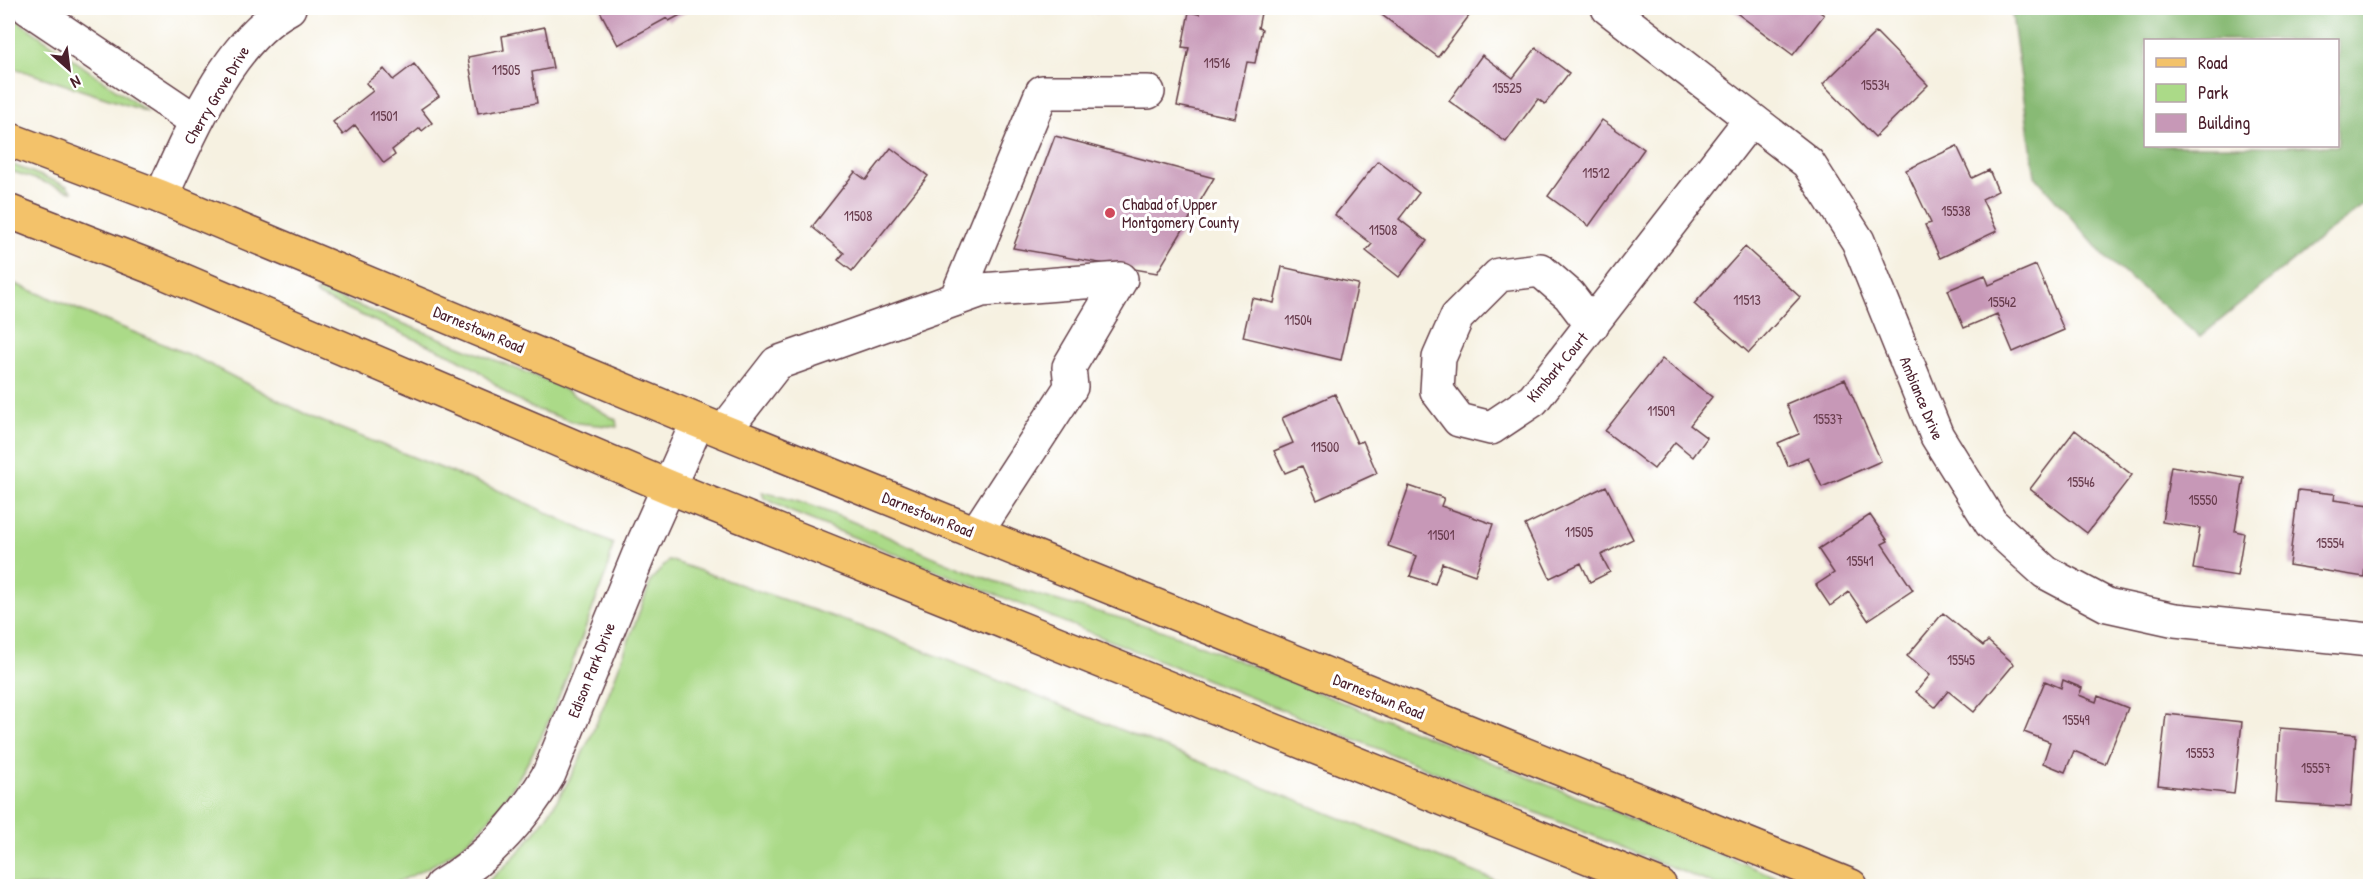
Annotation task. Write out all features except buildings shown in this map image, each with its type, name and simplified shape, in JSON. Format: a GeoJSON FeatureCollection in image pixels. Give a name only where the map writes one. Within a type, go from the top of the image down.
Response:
{"type":"FeatureCollection","features":[{"type":"Feature","properties":{"kind":"main road","name":"Darnestown Road"},"geometry":{"type":"LineString","coordinates":[[8,138],[161,197],[711,426],[1851,886]]}},
{"type":"Feature","properties":{"kind":"main road"},"geometry":{"type":"LineString","coordinates":[[8,211],[154,268],[669,487],[1660,886]]}},
{"type":"Feature","properties":{"kind":"street"},"geometry":{"type":"LineString","coordinates":[[28,8],[196,121]]}},
{"type":"Feature","properties":{"kind":"street","name":"Cherry Grove Drive"},"geometry":{"type":"LineString","coordinates":[[161,197],[196,121],[244,44],[273,16],[289,8]]}},
{"type":"Feature","properties":{"kind":"street","name":"Ambiance Drive"},"geometry":{"type":"LineString","coordinates":[[1608,8],[1808,163],[1858,242],[1937,436],[1991,523],[2045,572],[2107,605],[2175,620],[2370,640]]}},
{"type":"Feature","properties":{"kind":"street"},"geometry":{"type":"LineString","coordinates":[[956,299],[1042,92],[1148,92]]}},
{"type":"Feature","properties":{"kind":"street","name":"Kimbark Court"},"geometry":{"type":"LineString","coordinates":[[1592,325],[1569,295],[1540,270],[1499,275],[1457,316],[1439,358],[1437,391],[1459,420],[1491,428],[1533,400],[1592,325],[1751,119]]}},
{"type":"Feature","properties":{"kind":"street","name":"Edison Park Drive"},"geometry":{"type":"LineString","coordinates":[[441,886],[469,869],[494,848],[534,800],[549,774],[643,544],[669,487],[711,426],[777,363],[982,290],[1121,279],[1069,367],[1071,387],[976,533]]}},
{"type":"Feature","properties":{"kind":"green space"},"geometry":{"type":"Polygon","coordinates":[[[2011,8],[2370,8],[2370,201],[2324,235],[2200,337],[2105,257],[2035,176],[2011,8]]]}},
{"type":"Feature","properties":{"kind":"green space"},"geometry":{"type":"Polygon","coordinates":[[[8,14],[148,112],[8,66],[8,14]]]}},
{"type":"Feature","properties":{"kind":"green space"},"geometry":{"type":"Polygon","coordinates":[[[8,163],[67,186],[73,192],[8,170],[8,163]]]}},
{"type":"Feature","properties":{"kind":"green space"},"geometry":{"type":"Polygon","coordinates":[[[8,281],[197,358],[311,417],[507,494],[613,544],[607,571],[551,715],[534,751],[514,785],[492,815],[467,841],[429,867],[388,886],[8,886],[8,281]]]}},
{"type":"Feature","properties":{"kind":"green space"},"geometry":{"type":"Polygon","coordinates":[[[319,290],[555,384],[616,420],[617,427],[577,423],[532,408],[507,394],[478,370],[455,357],[321,297],[316,294],[319,290]]]}},
{"type":"Feature","properties":{"kind":"green space"},"geometry":{"type":"Polygon","coordinates":[[[762,492],[791,499],[847,519],[1006,585],[1167,632],[1799,886],[1718,886],[789,511],[764,498],[762,492]]]}},
{"type":"Feature","properties":{"kind":"green space"},"geometry":{"type":"Polygon","coordinates":[[[669,560],[880,633],[1509,886],[482,886],[515,856],[543,822],[566,785],[604,704],[652,579],[669,560]]]}},
{"type":"Feature","properties":{"kind":"place","name":"Chabad of Upper Montgomery County"},"geometry":{"type":"Point","coordinates":[1110,213]}}]}
